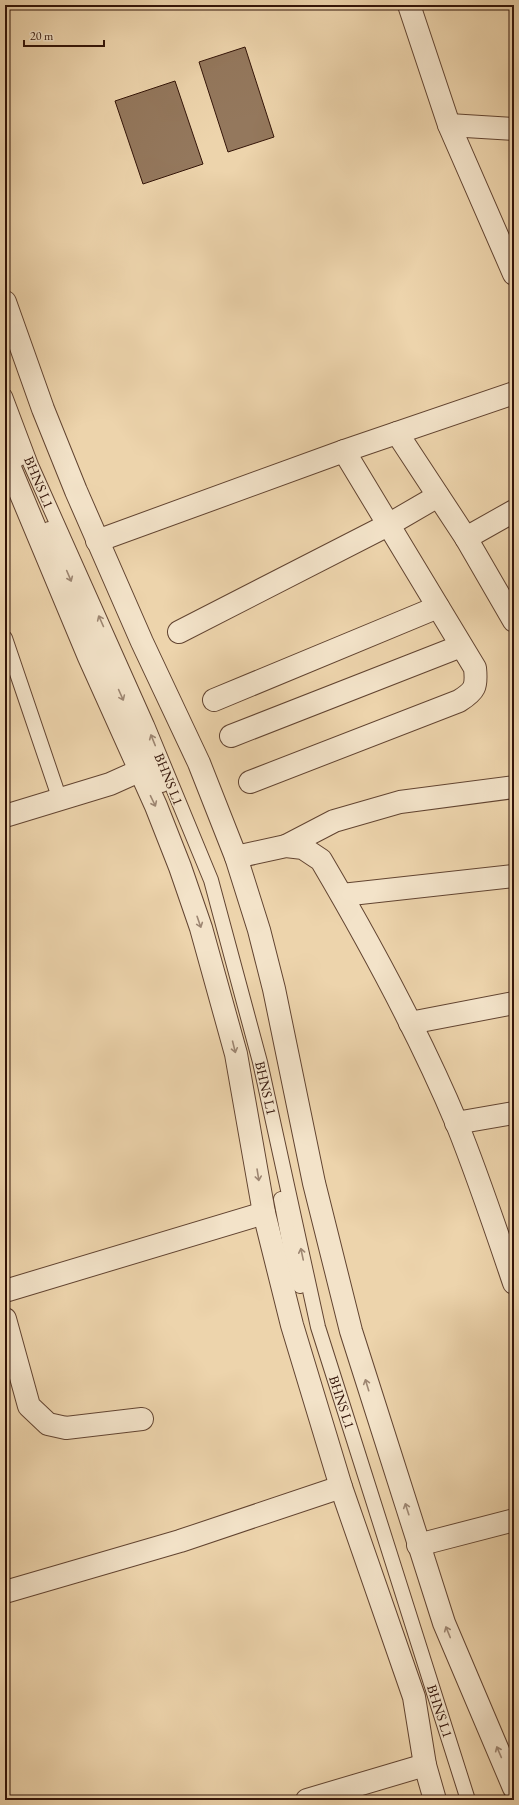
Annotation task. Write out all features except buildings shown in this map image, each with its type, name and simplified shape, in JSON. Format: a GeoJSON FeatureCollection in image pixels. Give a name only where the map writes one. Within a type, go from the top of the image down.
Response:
{"type":"FeatureCollection","features":[{"type":"Feature","properties":{"kind":"street"},"geometry":{"type":"LineString","coordinates":[[409,5],[449,124],[514,274]]}},
{"type":"Feature","properties":{"kind":"street"},"geometry":{"type":"LineString","coordinates":[[449,124],[514,129]]}},
{"type":"Feature","properties":{"kind":"street"},"geometry":{"type":"LineString","coordinates":[[5,302],[43,409],[145,649],[199,763],[236,857],[259,930],[274,989],[314,1183],[350,1331],[444,1623],[514,1788]]}},
{"type":"Feature","properties":{"kind":"street"},"geometry":{"type":"LineString","coordinates":[[98,541],[397,433],[514,393]]}},
{"type":"Feature","properties":{"kind":"street"},"geometry":{"type":"LineString","coordinates":[[397,433],[466,538],[514,621]]}},
{"type":"Feature","properties":{"kind":"street"},"geometry":{"type":"LineString","coordinates":[[250,782],[459,701],[472,693],[476,681],[475,668],[344,452]]}},
{"type":"Feature","properties":{"kind":"street"},"geometry":{"type":"LineString","coordinates":[[5,456],[139,771],[156,806],[202,928],[236,1054],[264,1213],[292,1325],[341,1487],[414,1697],[425,1764],[435,1800]]}},
{"type":"Feature","properties":{"kind":"street"},"geometry":{"type":"LineString","coordinates":[[179,632],[388,525],[438,496]]}},
{"type":"Feature","properties":{"kind":"street"},"geometry":{"type":"LineString","coordinates":[[466,538],[514,511]]}},
{"type":"Feature","properties":{"kind":"street"},"geometry":{"type":"LineString","coordinates":[[214,700],[438,607]]}},
{"type":"Feature","properties":{"kind":"street"},"geometry":{"type":"LineString","coordinates":[[231,736],[461,646]]}},
{"type":"Feature","properties":{"kind":"street"},"geometry":{"type":"LineString","coordinates":[[5,816],[110,784],[139,771]]}},
{"type":"Feature","properties":{"kind":"street"},"geometry":{"type":"LineString","coordinates":[[236,857],[286,846],[334,821],[400,802],[514,787]]}},
{"type":"Feature","properties":{"kind":"street"},"geometry":{"type":"LineString","coordinates":[[286,846],[303,848],[321,860],[410,1023],[456,1123],[509,1255],[514,1283]]}},
{"type":"Feature","properties":{"kind":"street"},"geometry":{"type":"LineString","coordinates":[[342,896],[514,876]]}},
{"type":"Feature","properties":{"kind":"street"},"geometry":{"type":"LineString","coordinates":[[410,1023],[514,1004]]}},
{"type":"Feature","properties":{"kind":"street"},"geometry":{"type":"LineString","coordinates":[[456,1123],[514,1113]]}},
{"type":"Feature","properties":{"kind":"street"},"geometry":{"type":"LineString","coordinates":[[5,1291],[264,1213]]}},
{"type":"Feature","properties":{"kind":"street"},"geometry":{"type":"LineString","coordinates":[[5,1319],[28,1406],[48,1424],[66,1428],[142,1419]]}},
{"type":"Feature","properties":{"kind":"street"},"geometry":{"type":"LineString","coordinates":[[5,1592],[180,1541],[341,1487]]}},
{"type":"Feature","properties":{"kind":"street"},"geometry":{"type":"LineString","coordinates":[[418,1545],[514,1520]]}},
{"type":"Feature","properties":{"kind":"street"},"geometry":{"type":"LineString","coordinates":[[307,1800],[425,1764]]}},
{"type":"Feature","properties":{"kind":"lane","name":"BHNS L1"},"geometry":{"type":"LineString","coordinates":[[5,396],[31,465],[144,718],[211,880],[260,1062],[318,1327],[468,1800]]}},
{"type":"Feature","properties":{"kind":"lane","name":"BHNS L1"},"geometry":{"type":"LineString","coordinates":[[5,424],[136,729],[195,855],[211,906],[256,1070],[290,1246],[309,1323],[449,1764],[458,1800]]}},
{"type":"Feature","properties":{"kind":"lane"},"geometry":{"type":"LineString","coordinates":[[5,638],[60,800]]}}]}
